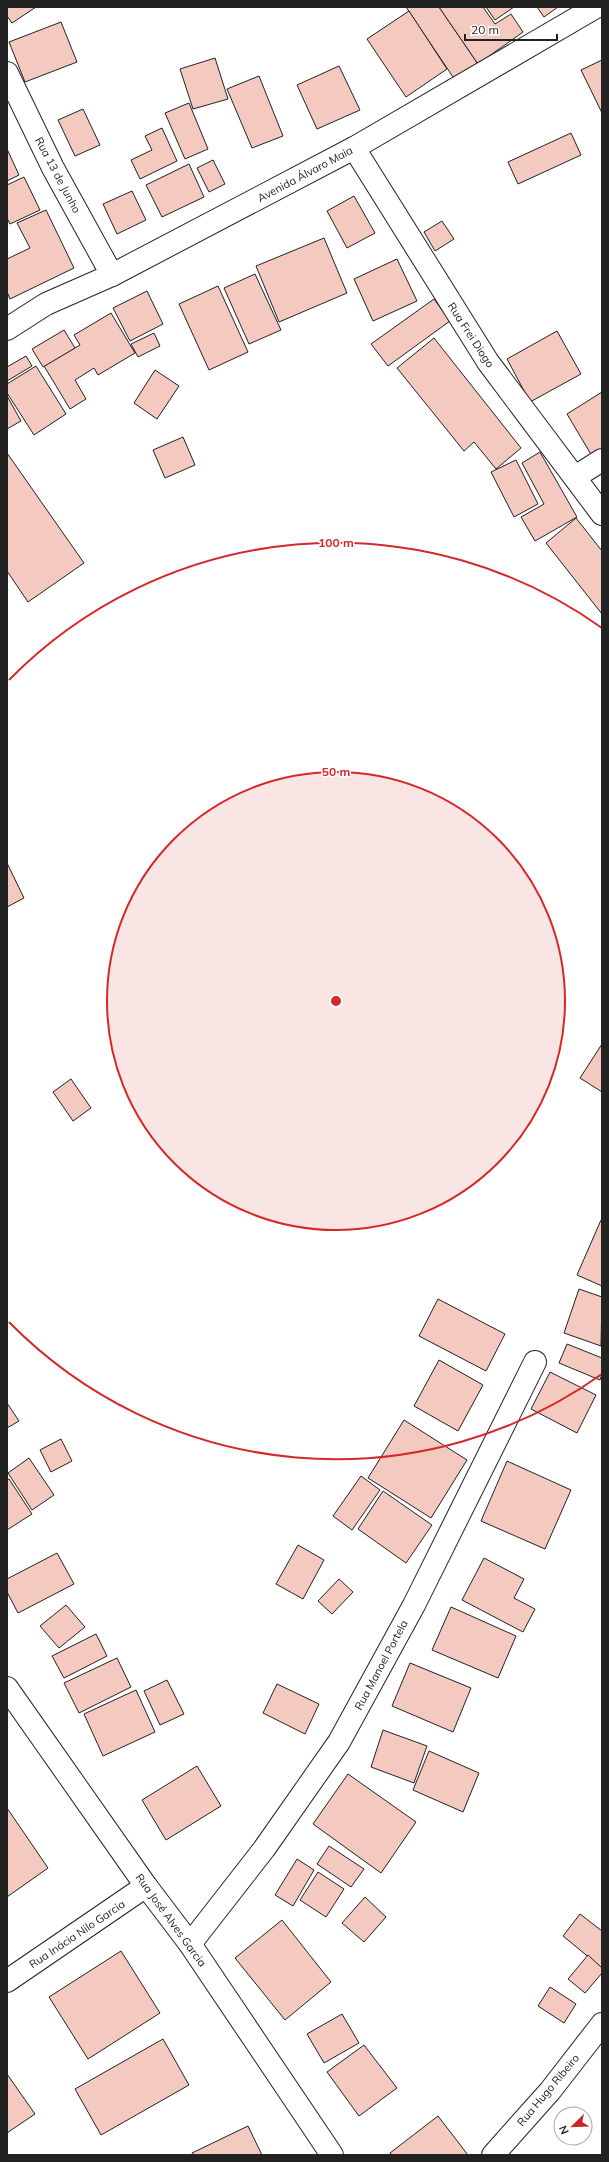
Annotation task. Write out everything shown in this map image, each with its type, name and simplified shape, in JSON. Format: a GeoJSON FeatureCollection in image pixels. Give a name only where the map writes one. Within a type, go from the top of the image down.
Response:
{"type":"FeatureCollection","features":[{"type":"Feature","properties":{"kind":"street","name":"Avenida Álvaro Maia"},"geometry":{"type":"LineString","coordinates":[[7,329],[46,304],[112,275],[354,148],[596,7]]}},
{"type":"Feature","properties":{"kind":"street","name":"Rua 13 de Junho"},"geometry":{"type":"LineString","coordinates":[[7,73],[53,168],[112,275]]}},
{"type":"Feature","properties":{"kind":"street","name":"Rua Frei Diogo"},"geometry":{"type":"LineString","coordinates":[[354,148],[488,362],[602,514]]}},
{"type":"Feature","properties":{"kind":"street"},"geometry":{"type":"LineString","coordinates":[[574,477],[602,460]]}},
{"type":"Feature","properties":{"kind":"street","name":"Rua Manoel Portela"},"geometry":{"type":"LineString","coordinates":[[190,1944],[264,1849],[340,1742],[414,1605],[535,1362]]}},
{"type":"Feature","properties":{"kind":"street","name":"Rua José Alves Garcia"},"geometry":{"type":"LineString","coordinates":[[7,1688],[146,1886],[190,1944],[332,2155]]}},
{"type":"Feature","properties":{"kind":"street","name":"Rua Inácia Nilo Garcia"},"geometry":{"type":"LineString","coordinates":[[7,1981],[146,1886]]}},
{"type":"Feature","properties":{"kind":"street","name":"Rua Hugo Ribeiro"},"geometry":{"type":"LineString","coordinates":[[493,2155],[550,2091],[602,2024]]}},
{"type":"Feature","properties":{"kind":"building"},"geometry":{"type":"Polygon","coordinates":[[[7,7],[36,7],[12,23],[7,16],[7,7]]]}},
{"type":"Feature","properties":{"kind":"building"},"geometry":{"type":"Polygon","coordinates":[[[406,7],[439,7],[478,64],[455,80],[406,7]]]}},
{"type":"Feature","properties":{"kind":"building"},"geometry":{"type":"Polygon","coordinates":[[[439,7],[483,7],[495,24],[511,14],[523,32],[478,64],[439,7]]]}},
{"type":"Feature","properties":{"kind":"building"},"geometry":{"type":"Polygon","coordinates":[[[486,7],[514,7],[495,20],[486,7]]]}},
{"type":"Feature","properties":{"kind":"building"},"geometry":{"type":"Polygon","coordinates":[[[537,7],[558,7],[544,17],[537,7]]]}},
{"type":"Feature","properties":{"kind":"building"},"geometry":{"type":"Polygon","coordinates":[[[409,11],[447,69],[406,97],[367,39],[409,11]]]}},
{"type":"Feature","properties":{"kind":"building"},"geometry":{"type":"Polygon","coordinates":[[[61,22],[77,62],[25,82],[9,42],[61,22]]]}},
{"type":"Feature","properties":{"kind":"building"},"geometry":{"type":"Polygon","coordinates":[[[215,58],[228,99],[193,109],[180,69],[215,58]]]}},
{"type":"Feature","properties":{"kind":"building"},"geometry":{"type":"Polygon","coordinates":[[[602,60],[602,113],[581,70],[602,60]]]}},
{"type":"Feature","properties":{"kind":"building"},"geometry":{"type":"Polygon","coordinates":[[[339,66],[360,110],[317,129],[297,85],[339,66]]]}},
{"type":"Feature","properties":{"kind":"building"},"geometry":{"type":"Polygon","coordinates":[[[259,76],[283,136],[252,148],[227,89],[259,76]]]}},
{"type":"Feature","properties":{"kind":"building"},"geometry":{"type":"Polygon","coordinates":[[[189,103],[208,149],[185,159],[165,113],[189,103]]]}},
{"type":"Feature","properties":{"kind":"building"},"geometry":{"type":"Polygon","coordinates":[[[83,109],[100,145],[75,156],[58,120],[83,109]]]}},
{"type":"Feature","properties":{"kind":"building"},"geometry":{"type":"Polygon","coordinates":[[[162,128],[177,161],[140,179],[131,160],[152,150],[145,136],[162,128]]]}},
{"type":"Feature","properties":{"kind":"building"},"geometry":{"type":"Polygon","coordinates":[[[571,133],[581,155],[518,184],[508,162],[571,133]]]}},
{"type":"Feature","properties":{"kind":"building"},"geometry":{"type":"Polygon","coordinates":[[[7,149],[19,175],[7,181],[7,149]]]}},
{"type":"Feature","properties":{"kind":"building"},"geometry":{"type":"Polygon","coordinates":[[[213,160],[225,184],[209,192],[197,168],[213,160]]]}},
{"type":"Feature","properties":{"kind":"building"},"geometry":{"type":"Polygon","coordinates":[[[189,164],[204,197],[162,217],[146,185],[189,164]]]}},
{"type":"Feature","properties":{"kind":"building"},"geometry":{"type":"Polygon","coordinates":[[[24,177],[40,210],[10,224],[7,218],[7,185],[24,177]]]}},
{"type":"Feature","properties":{"kind":"building"},"geometry":{"type":"Polygon","coordinates":[[[132,191],[146,220],[117,234],[103,204],[132,191]]]}},
{"type":"Feature","properties":{"kind":"building"},"geometry":{"type":"Polygon","coordinates":[[[354,196],[375,233],[347,248],[327,211],[354,196]]]}},
{"type":"Feature","properties":{"kind":"building"},"geometry":{"type":"Polygon","coordinates":[[[46,210],[74,268],[10,299],[7,292],[7,259],[30,248],[17,223],[46,210]]]}},
{"type":"Feature","properties":{"kind":"building"},"geometry":{"type":"Polygon","coordinates":[[[442,221],[454,239],[435,251],[424,232],[442,221]]]}},
{"type":"Feature","properties":{"kind":"building"},"geometry":{"type":"Polygon","coordinates":[[[324,238],[347,293],[279,322],[256,266],[324,238]]]}},
{"type":"Feature","properties":{"kind":"building"},"geometry":{"type":"Polygon","coordinates":[[[397,259],[417,301],[373,321],[354,279],[397,259]]]}},
{"type":"Feature","properties":{"kind":"building"},"geometry":{"type":"Polygon","coordinates":[[[255,274],[281,330],[249,344],[224,288],[255,274]]]}},
{"type":"Feature","properties":{"kind":"building"},"geometry":{"type":"Polygon","coordinates":[[[218,286],[248,352],[209,370],[179,304],[218,286]]]}},
{"type":"Feature","properties":{"kind":"building"},"geometry":{"type":"Polygon","coordinates":[[[147,291],[163,324],[130,341],[113,308],[147,291]]]}},
{"type":"Feature","properties":{"kind":"building"},"geometry":{"type":"Polygon","coordinates":[[[434,299],[450,321],[388,366],[371,344],[434,299]]]}},
{"type":"Feature","properties":{"kind":"building"},"geometry":{"type":"Polygon","coordinates":[[[111,313],[135,353],[98,375],[94,368],[75,380],[86,399],[70,409],[44,366],[80,345],[74,335],[111,313]]]}},
{"type":"Feature","properties":{"kind":"building"},"geometry":{"type":"Polygon","coordinates":[[[64,330],[75,348],[43,367],[32,349],[64,330]]]}},
{"type":"Feature","properties":{"kind":"building"},"geometry":{"type":"Polygon","coordinates":[[[557,331],[581,374],[530,402],[507,359],[557,331]]]}},
{"type":"Feature","properties":{"kind":"building"},"geometry":{"type":"Polygon","coordinates":[[[154,333],[160,346],[138,357],[131,344],[154,333]]]}},
{"type":"Feature","properties":{"kind":"building"},"geometry":{"type":"Polygon","coordinates":[[[434,338],[521,448],[496,469],[474,442],[464,451],[397,368],[434,338]]]}},
{"type":"Feature","properties":{"kind":"building"},"geometry":{"type":"Polygon","coordinates":[[[26,356],[32,366],[7,381],[7,367],[26,356]]]}},
{"type":"Feature","properties":{"kind":"building"},"geometry":{"type":"Polygon","coordinates":[[[36,366],[66,414],[34,435],[7,393],[7,384],[36,366]]]}},
{"type":"Feature","properties":{"kind":"building"},"geometry":{"type":"Polygon","coordinates":[[[155,370],[179,386],[157,419],[134,403],[155,370]]]}},
{"type":"Feature","properties":{"kind":"building"},"geometry":{"type":"Polygon","coordinates":[[[602,392],[602,450],[592,456],[567,414],[602,392]]]}},
{"type":"Feature","properties":{"kind":"building"},"geometry":{"type":"Polygon","coordinates":[[[7,396],[21,421],[7,429],[7,396]]]}},
{"type":"Feature","properties":{"kind":"building"},"geometry":{"type":"Polygon","coordinates":[[[183,437],[195,465],[165,478],[153,450],[183,437]]]}},
{"type":"Feature","properties":{"kind":"building"},"geometry":{"type":"Polygon","coordinates":[[[540,452],[577,517],[535,541],[521,517],[544,504],[522,463],[540,452]]]}},
{"type":"Feature","properties":{"kind":"building"},"geometry":{"type":"Polygon","coordinates":[[[7,453],[84,563],[28,602],[7,571],[7,453]]]}},
{"type":"Feature","properties":{"kind":"building"},"geometry":{"type":"Polygon","coordinates":[[[516,460],[538,504],[514,517],[491,472],[516,460]]]}},
{"type":"Feature","properties":{"kind":"building"},"geometry":{"type":"Polygon","coordinates":[[[576,518],[602,551],[602,614],[546,543],[576,518]]]}},
{"type":"Feature","properties":{"kind":"building"},"geometry":{"type":"Polygon","coordinates":[[[7,863],[24,898],[7,907],[7,863]]]}},
{"type":"Feature","properties":{"kind":"building"},"geometry":{"type":"Polygon","coordinates":[[[602,1044],[602,1092],[580,1078],[602,1044]]]}},
{"type":"Feature","properties":{"kind":"building"},"geometry":{"type":"Polygon","coordinates":[[[71,1079],[91,1108],[73,1121],[53,1092],[71,1079]]]}},
{"type":"Feature","properties":{"kind":"building"},"geometry":{"type":"Polygon","coordinates":[[[601,1220],[602,1221],[602,1286],[577,1275],[601,1220]]]}},
{"type":"Feature","properties":{"kind":"building"},"geometry":{"type":"Polygon","coordinates":[[[579,1289],[602,1297],[601,1346],[564,1333],[579,1289]]]}},
{"type":"Feature","properties":{"kind":"building"},"geometry":{"type":"Polygon","coordinates":[[[438,1299],[505,1334],[486,1371],[419,1336],[438,1299]]]}},
{"type":"Feature","properties":{"kind":"building"},"geometry":{"type":"Polygon","coordinates":[[[567,1344],[602,1358],[602,1374],[600,1380],[559,1363],[567,1344]]]}},
{"type":"Feature","properties":{"kind":"building"},"geometry":{"type":"Polygon","coordinates":[[[439,1360],[483,1385],[458,1431],[414,1406],[439,1360]]]}},
{"type":"Feature","properties":{"kind":"building"},"geometry":{"type":"Polygon","coordinates":[[[550,1372],[596,1395],[577,1433],[531,1409],[550,1372]]]}},
{"type":"Feature","properties":{"kind":"building"},"geometry":{"type":"Polygon","coordinates":[[[7,1403],[19,1421],[7,1428],[7,1403]]]}},
{"type":"Feature","properties":{"kind":"building"},"geometry":{"type":"Polygon","coordinates":[[[404,1420],[467,1460],[431,1518],[368,1478],[404,1420]]]}},
{"type":"Feature","properties":{"kind":"building"},"geometry":{"type":"Polygon","coordinates":[[[61,1439],[72,1461],[51,1472],[40,1450],[61,1439]]]}},
{"type":"Feature","properties":{"kind":"building"},"geometry":{"type":"Polygon","coordinates":[[[29,1458],[54,1495],[32,1510],[8,1473],[29,1458]]]}},
{"type":"Feature","properties":{"kind":"building"},"geometry":{"type":"Polygon","coordinates":[[[507,1461],[571,1490],[545,1549],[481,1521],[507,1461]]]}},
{"type":"Feature","properties":{"kind":"building"},"geometry":{"type":"Polygon","coordinates":[[[361,1476],[380,1490],[352,1530],[333,1516],[361,1476]]]}},
{"type":"Feature","properties":{"kind":"building"},"geometry":{"type":"Polygon","coordinates":[[[9,1479],[32,1514],[7,1530],[7,1480],[9,1479]]]}},
{"type":"Feature","properties":{"kind":"building"},"geometry":{"type":"Polygon","coordinates":[[[383,1491],[432,1525],[406,1563],[358,1529],[383,1491]]]}},
{"type":"Feature","properties":{"kind":"building"},"geometry":{"type":"Polygon","coordinates":[[[298,1545],[324,1560],[303,1599],[276,1584],[298,1545]]]}},
{"type":"Feature","properties":{"kind":"building"},"geometry":{"type":"Polygon","coordinates":[[[57,1553],[74,1584],[18,1613],[7,1592],[7,1579],[57,1553]]]}},
{"type":"Feature","properties":{"kind":"building"},"geometry":{"type":"Polygon","coordinates":[[[484,1558],[524,1579],[514,1598],[535,1609],[523,1632],[462,1600],[484,1558]]]}},
{"type":"Feature","properties":{"kind":"building"},"geometry":{"type":"Polygon","coordinates":[[[339,1579],[353,1592],[332,1614],[318,1601],[339,1579]]]}},
{"type":"Feature","properties":{"kind":"building"},"geometry":{"type":"Polygon","coordinates":[[[66,1605],[85,1627],[59,1648],[40,1626],[66,1605]]]}},
{"type":"Feature","properties":{"kind":"building"},"geometry":{"type":"Polygon","coordinates":[[[451,1607],[516,1636],[498,1678],[432,1650],[451,1607]]]}},
{"type":"Feature","properties":{"kind":"building"},"geometry":{"type":"Polygon","coordinates":[[[96,1634],[107,1656],[64,1678],[52,1656],[96,1634]]]}},
{"type":"Feature","properties":{"kind":"building"},"geometry":{"type":"Polygon","coordinates":[[[117,1658],[131,1687],[79,1713],[64,1683],[117,1658]]]}},
{"type":"Feature","properties":{"kind":"building"},"geometry":{"type":"Polygon","coordinates":[[[410,1663],[471,1688],[453,1732],[392,1706],[410,1663]]]}},
{"type":"Feature","properties":{"kind":"building"},"geometry":{"type":"Polygon","coordinates":[[[167,1680],[184,1714],[160,1725],[144,1691],[167,1680]]]}},
{"type":"Feature","properties":{"kind":"building"},"geometry":{"type":"Polygon","coordinates":[[[277,1684],[319,1704],[305,1734],[263,1713],[277,1684]]]}},
{"type":"Feature","properties":{"kind":"building"},"geometry":{"type":"Polygon","coordinates":[[[136,1690],[155,1732],[103,1756],[84,1714],[136,1690]]]}},
{"type":"Feature","properties":{"kind":"building"},"geometry":{"type":"Polygon","coordinates":[[[383,1730],[427,1746],[414,1783],[371,1767],[383,1730]]]}},
{"type":"Feature","properties":{"kind":"building"},"geometry":{"type":"Polygon","coordinates":[[[429,1751],[479,1773],[463,1812],[413,1790],[429,1751]]]}},
{"type":"Feature","properties":{"kind":"building"},"geometry":{"type":"Polygon","coordinates":[[[197,1766],[221,1806],[166,1840],[142,1800],[197,1766]]]}},
{"type":"Feature","properties":{"kind":"building"},"geometry":{"type":"Polygon","coordinates":[[[348,1774],[416,1822],[381,1873],[313,1824],[348,1774]]]}},
{"type":"Feature","properties":{"kind":"building"},"geometry":{"type":"Polygon","coordinates":[[[7,1808],[48,1868],[7,1897],[7,1808]]]}},
{"type":"Feature","properties":{"kind":"building"},"geometry":{"type":"Polygon","coordinates":[[[329,1846],[364,1869],[351,1887],[317,1864],[329,1846]]]}},
{"type":"Feature","properties":{"kind":"building"},"geometry":{"type":"Polygon","coordinates":[[[297,1859],[314,1870],[293,1906],[275,1895],[297,1859]]]}},
{"type":"Feature","properties":{"kind":"building"},"geometry":{"type":"Polygon","coordinates":[[[318,1872],[344,1889],[326,1917],[300,1900],[318,1872]]]}},
{"type":"Feature","properties":{"kind":"building"},"geometry":{"type":"Polygon","coordinates":[[[365,1897],[386,1917],[364,1942],[342,1923],[365,1897]]]}},
{"type":"Feature","properties":{"kind":"building"},"geometry":{"type":"Polygon","coordinates":[[[580,1914],[602,1931],[602,1968],[563,1936],[580,1914]]]}},
{"type":"Feature","properties":{"kind":"building"},"geometry":{"type":"Polygon","coordinates":[[[282,1920],[331,1982],[285,2020],[235,1958],[282,1920]]]}},
{"type":"Feature","properties":{"kind":"building"},"geometry":{"type":"Polygon","coordinates":[[[121,1951],[160,2013],[88,2059],[49,1997],[121,1951]]]}},
{"type":"Feature","properties":{"kind":"building"},"geometry":{"type":"Polygon","coordinates":[[[588,1955],[602,1968],[602,1973],[585,1993],[568,1979],[588,1955]]]}},
{"type":"Feature","properties":{"kind":"building"},"geometry":{"type":"Polygon","coordinates":[[[550,1987],[576,2004],[564,2023],[538,2006],[550,1987]]]}},
{"type":"Feature","properties":{"kind":"building"},"geometry":{"type":"Polygon","coordinates":[[[342,2014],[359,2043],[324,2063],[307,2034],[342,2014]]]}},
{"type":"Feature","properties":{"kind":"building"},"geometry":{"type":"Polygon","coordinates":[[[163,2039],[189,2085],[101,2135],[75,2089],[163,2039]]]}},
{"type":"Feature","properties":{"kind":"building"},"geometry":{"type":"Polygon","coordinates":[[[364,2045],[397,2088],[359,2116],[327,2072],[364,2045]]]}},
{"type":"Feature","properties":{"kind":"building"},"geometry":{"type":"Polygon","coordinates":[[[7,2074],[35,2114],[7,2133],[7,2074]]]}},
{"type":"Feature","properties":{"kind":"building"},"geometry":{"type":"Polygon","coordinates":[[[438,2116],[468,2155],[391,2155],[390,2153],[438,2116]]]}},
{"type":"Feature","properties":{"kind":"building"},"geometry":{"type":"Polygon","coordinates":[[[248,2126],[262,2155],[193,2155],[192,2153],[248,2126]]]}}]}
